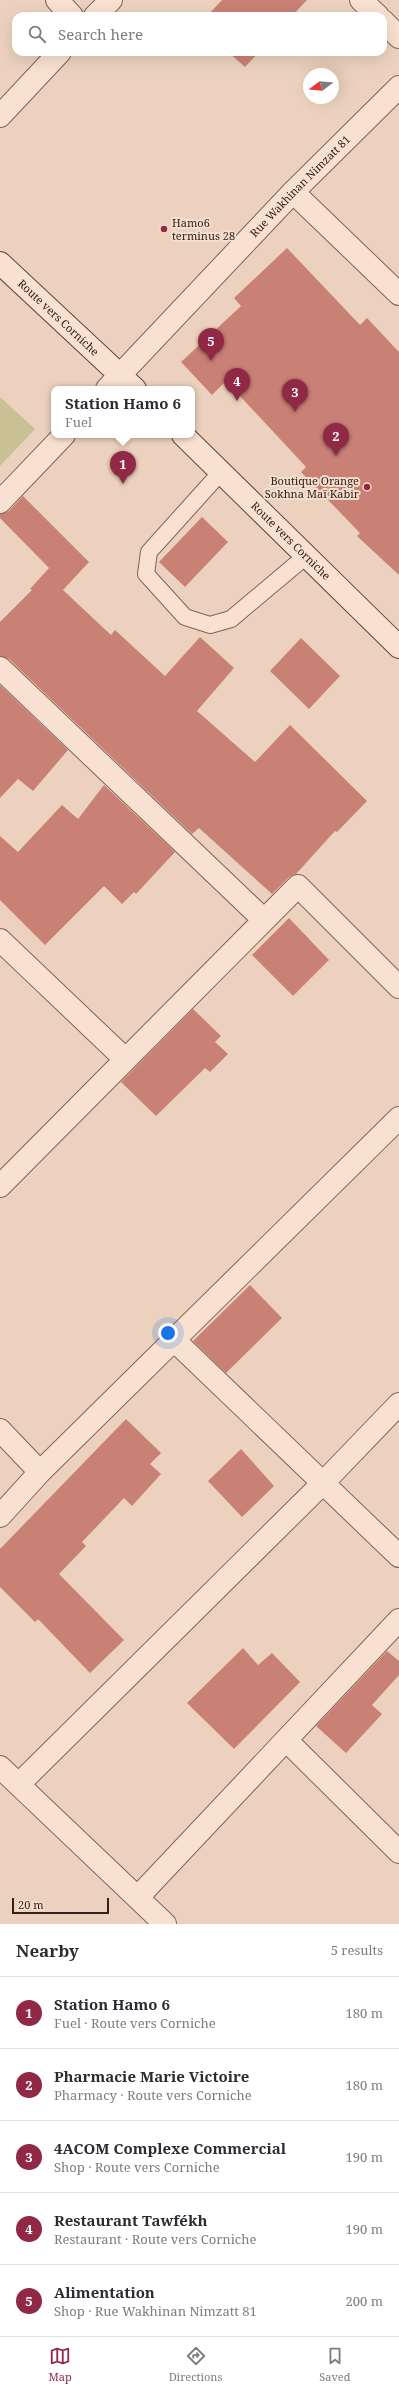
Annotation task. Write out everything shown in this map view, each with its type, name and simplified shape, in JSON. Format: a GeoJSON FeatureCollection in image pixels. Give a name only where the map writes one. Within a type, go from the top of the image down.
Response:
{"type":"FeatureCollection","features":[{"type":"Feature","properties":{"kind":"street"},"geometry":{"type":"LineString","coordinates":[[57,0],[68,12]]}},
{"type":"Feature","properties":{"kind":"street"},"geometry":{"type":"LineString","coordinates":[[99,12],[111,0]]}},
{"type":"Feature","properties":{"kind":"street"},"geometry":{"type":"LineString","coordinates":[[361,0],[374,12]]}},
{"type":"Feature","properties":{"kind":"street"},"geometry":{"type":"LineString","coordinates":[[387,25],[399,37]]}},
{"type":"Feature","properties":{"kind":"street"},"geometry":{"type":"LineString","coordinates":[[0,116],[56,56]]}},
{"type":"Feature","properties":{"kind":"street","name":"Rue Wakhinan Nimzatt 81"},"geometry":{"type":"LineString","coordinates":[[121,384],[293,192],[399,87]]}},
{"type":"Feature","properties":{"kind":"street"},"geometry":{"type":"LineString","coordinates":[[293,192],[399,294]]}},
{"type":"Feature","properties":{"kind":"street","name":"Route vers Corniche"},"geometry":{"type":"LineString","coordinates":[[0,263],[121,384]]}},
{"type":"Feature","properties":{"kind":"street"},"geometry":{"type":"LineString","coordinates":[[0,502],[61,438]]}},
{"type":"Feature","properties":{"kind":"street","name":"Route vers Corniche"},"geometry":{"type":"LineString","coordinates":[[186,438],[399,647]]}},
{"type":"Feature","properties":{"kind":"street"},"geometry":{"type":"LineString","coordinates":[[0,668],[264,920]]}},
{"type":"Feature","properties":{"kind":"street"},"geometry":{"type":"LineString","coordinates":[[0,1186],[298,886],[399,987]]}},
{"type":"Feature","properties":{"kind":"street"},"geometry":{"type":"LineString","coordinates":[[0,940],[126,1060]]}},
{"type":"Feature","properties":{"kind":"street"},"geometry":{"type":"LineString","coordinates":[[0,1516],[40,1472],[399,1118]]}},
{"type":"Feature","properties":{"kind":"street"},"geometry":{"type":"LineString","coordinates":[[174,1340],[399,1556]]}},
{"type":"Feature","properties":{"kind":"street"},"geometry":{"type":"LineString","coordinates":[[19,1784],[323,1483],[399,1404]]}},
{"type":"Feature","properties":{"kind":"street"},"geometry":{"type":"LineString","coordinates":[[0,1430],[40,1472]]}},
{"type":"Feature","properties":{"kind":"street"},"geometry":{"type":"LineString","coordinates":[[138,1897],[399,1620]]}},
{"type":"Feature","properties":{"kind":"street"},"geometry":{"type":"LineString","coordinates":[[286,1740],[399,1852]]}},
{"type":"Feature","properties":{"kind":"street"},"geometry":{"type":"LineString","coordinates":[[0,1767],[165,1924]]}},
{"type":"Feature","properties":{"kind":"lane"},"geometry":{"type":"LineString","coordinates":[[221,472],[149,552],[146,574],[185,617],[210,625],[231,619],[306,556]]}},
{"type":"Feature","properties":{"kind":"shaded area"},"geometry":{"type":"Polygon","coordinates":[[[0,397],[35,429],[0,466],[0,397]]]}},
{"type":"Feature","properties":{"kind":"building"},"geometry":{"type":"Polygon","coordinates":[[[222,0],[307,0],[296,12],[211,12],[222,0]]]}},
{"type":"Feature","properties":{"kind":"building"},"geometry":{"type":"Polygon","coordinates":[[[233,56],[255,56],[245,67],[233,56]]]}},
{"type":"Feature","properties":{"kind":"building"},"geometry":{"type":"Polygon","coordinates":[[[287,248],[360,325],[367,318],[399,352],[399,575],[357,536],[360,533],[301,472],[306,467],[226,381],[212,395],[181,362],[241,306],[234,298],[287,248]]]}},
{"type":"Feature","properties":{"kind":"building"},"geometry":{"type":"Polygon","coordinates":[[[23,496],[89,562],[63,590],[111,635],[115,630],[165,676],[200,637],[234,668],[197,711],[255,762],[290,725],[367,801],[337,832],[335,831],[296,874],[289,877],[272,894],[199,828],[192,834],[9,659],[0,656],[0,622],[32,590],[30,589],[49,568],[0,518],[0,514],[9,511],[23,496]]]}},
{"type":"Feature","properties":{"kind":"building"},"geometry":{"type":"Polygon","coordinates":[[[202,517],[228,542],[185,587],[159,562],[202,517]]]}},
{"type":"Feature","properties":{"kind":"building"},"geometry":{"type":"Polygon","coordinates":[[[301,638],[340,676],[309,709],[270,671],[301,638]]]}},
{"type":"Feature","properties":{"kind":"building"},"geometry":{"type":"Polygon","coordinates":[[[0,685],[68,750],[33,791],[18,779],[0,798],[0,685]]]}},
{"type":"Feature","properties":{"kind":"building"},"geometry":{"type":"Polygon","coordinates":[[[104,785],[175,852],[136,894],[134,892],[122,904],[104,886],[45,945],[0,900],[0,836],[18,852],[62,805],[78,819],[104,785]]]}},
{"type":"Feature","properties":{"kind":"building"},"geometry":{"type":"Polygon","coordinates":[[[289,918],[329,960],[293,996],[252,955],[289,918]]]}},
{"type":"Feature","properties":{"kind":"building"},"geometry":{"type":"Polygon","coordinates":[[[193,1009],[221,1036],[215,1042],[228,1054],[210,1072],[205,1068],[156,1116],[121,1082],[193,1009]]]}},
{"type":"Feature","properties":{"kind":"building"},"geometry":{"type":"Polygon","coordinates":[[[250,1285],[282,1318],[226,1373],[193,1341],[250,1285]]]}},
{"type":"Feature","properties":{"kind":"building"},"geometry":{"type":"Polygon","coordinates":[[[126,1419],[161,1453],[150,1464],[161,1474],[132,1506],[124,1498],[82,1542],[86,1546],[59,1574],[124,1640],[90,1673],[38,1619],[35,1622],[0,1587],[0,1549],[126,1419]]]}},
{"type":"Feature","properties":{"kind":"building"},"geometry":{"type":"Polygon","coordinates":[[[241,1449],[274,1486],[242,1517],[208,1481],[241,1449]]]}},
{"type":"Feature","properties":{"kind":"building"},"geometry":{"type":"Polygon","coordinates":[[[243,1648],[258,1665],[272,1653],[300,1682],[234,1749],[187,1703],[243,1648]]]}},
{"type":"Feature","properties":{"kind":"building"},"geometry":{"type":"Polygon","coordinates":[[[387,1651],[399,1661],[399,1675],[372,1705],[382,1714],[346,1753],[316,1726],[387,1651]]]}},
{"type":"Feature","properties":{"kind":"place","name":"Hamo6 terminus 28"},"geometry":{"type":"Point","coordinates":[164,229]}},
{"type":"Feature","properties":{"kind":"place","name":"Alimentation"},"geometry":{"type":"Point","coordinates":[211,361]}},
{"type":"Feature","properties":{"kind":"place","name":"Restaurant Tawfékh"},"geometry":{"type":"Point","coordinates":[237,401]}},
{"type":"Feature","properties":{"kind":"place","name":"4ACOM Complexe Commercial"},"geometry":{"type":"Point","coordinates":[295,412]}},
{"type":"Feature","properties":{"kind":"place","name":"Pharmacie Marie Victoire"},"geometry":{"type":"Point","coordinates":[336,456]}},
{"type":"Feature","properties":{"kind":"place","name":"Station Hamo 6"},"geometry":{"type":"Point","coordinates":[123,484]}},
{"type":"Feature","properties":{"kind":"place","name":"Boutique Orange Sokhna Maï Kabir"},"geometry":{"type":"Point","coordinates":[367,487]}}]}
